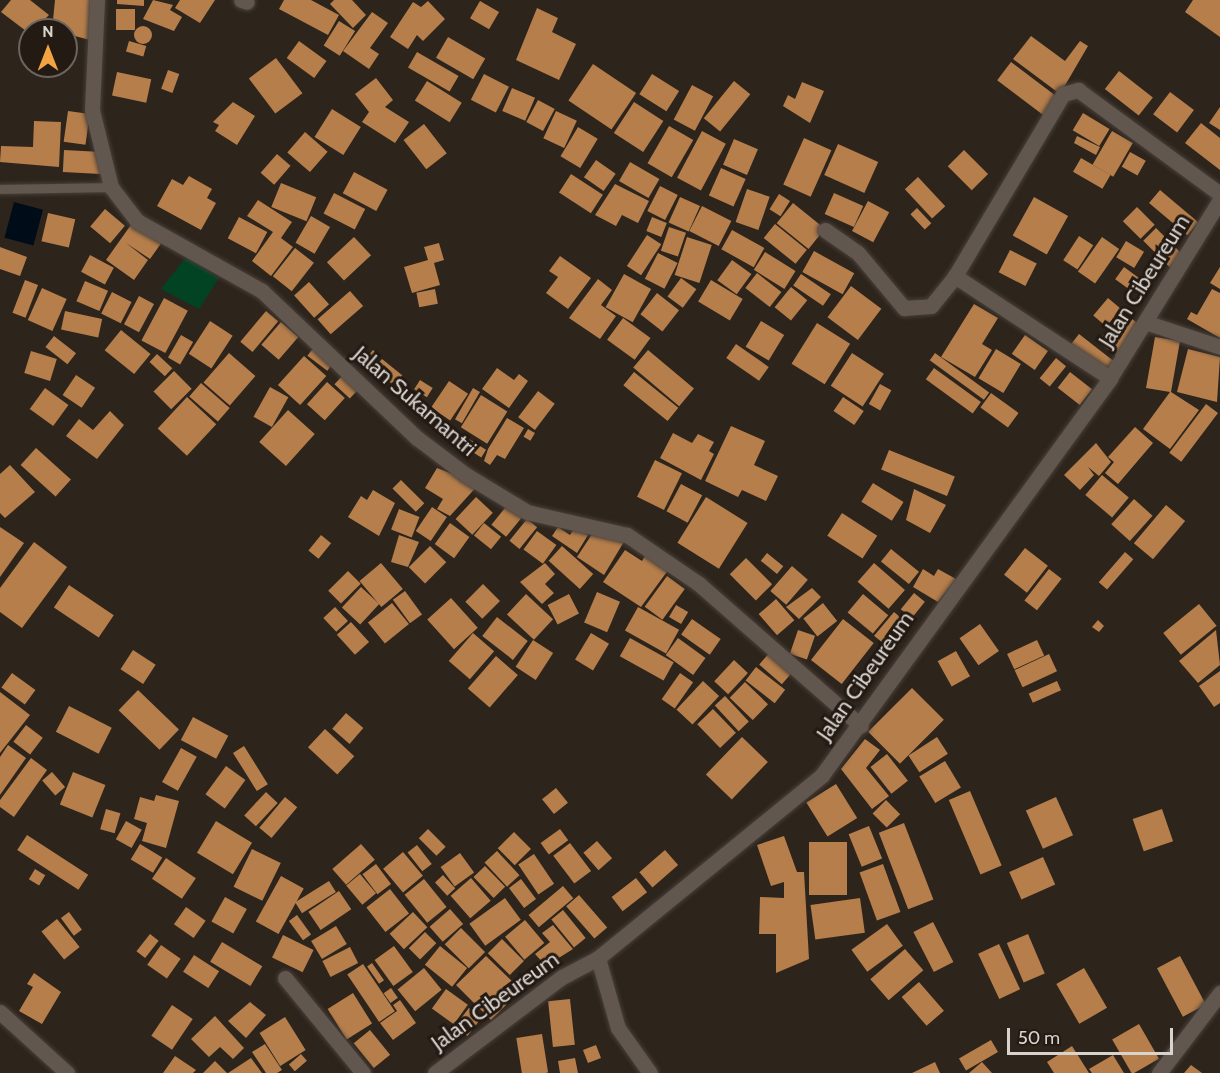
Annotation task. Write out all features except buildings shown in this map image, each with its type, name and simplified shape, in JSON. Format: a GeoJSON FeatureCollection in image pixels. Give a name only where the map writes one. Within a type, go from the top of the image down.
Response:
{"type":"FeatureCollection","features":[{"type":"Feature","properties":{"kind":"street","name":"Jalan Sukamantri"},"geometry":{"type":"LineString","coordinates":[[97,0],[92,110],[111,187],[136,221],[262,291],[417,438],[466,474],[527,512],[627,535],[699,584],[861,726]]}},
{"type":"Feature","properties":{"kind":"street"},"geometry":{"type":"LineString","coordinates":[[825,230],[858,253],[890,297],[904,308],[931,306],[955,276],[1069,89],[1220,194]]}},
{"type":"Feature","properties":{"kind":"street","name":"Jalan Cibeureum"},"geometry":{"type":"LineString","coordinates":[[435,1073],[562,976],[598,958],[822,775],[861,726],[955,587],[1110,378],[1148,323],[1220,200]]}},
{"type":"Feature","properties":{"kind":"street"},"geometry":{"type":"LineString","coordinates":[[955,276],[1110,378]]}},
{"type":"Feature","properties":{"kind":"street"},"geometry":{"type":"LineString","coordinates":[[1148,323],[1220,347]]}},
{"type":"Feature","properties":{"kind":"street"},"geometry":{"type":"LineString","coordinates":[[598,958],[618,1028],[650,1073]]}},
{"type":"Feature","properties":{"kind":"street"},"geometry":{"type":"LineString","coordinates":[[285,978],[363,1073]]}},
{"type":"Feature","properties":{"kind":"street"},"geometry":{"type":"LineString","coordinates":[[1159,1073],[1220,993]]}},
{"type":"Feature","properties":{"kind":"street"},"geometry":{"type":"LineString","coordinates":[[0,1012],[67,1073]]}},
{"type":"Feature","properties":{"kind":"lane"},"geometry":{"type":"LineString","coordinates":[[0,189],[111,187]]}},
{"type":"Feature","properties":{"kind":"green space"},"geometry":{"type":"Polygon","coordinates":[[[186,257],[219,278],[199,309],[161,289],[186,257]]]}},
{"type":"Feature","properties":{"kind":"water"},"geometry":{"type":"Polygon","coordinates":[[[14,202],[43,210],[33,246],[4,238],[14,202]]]}}]}
